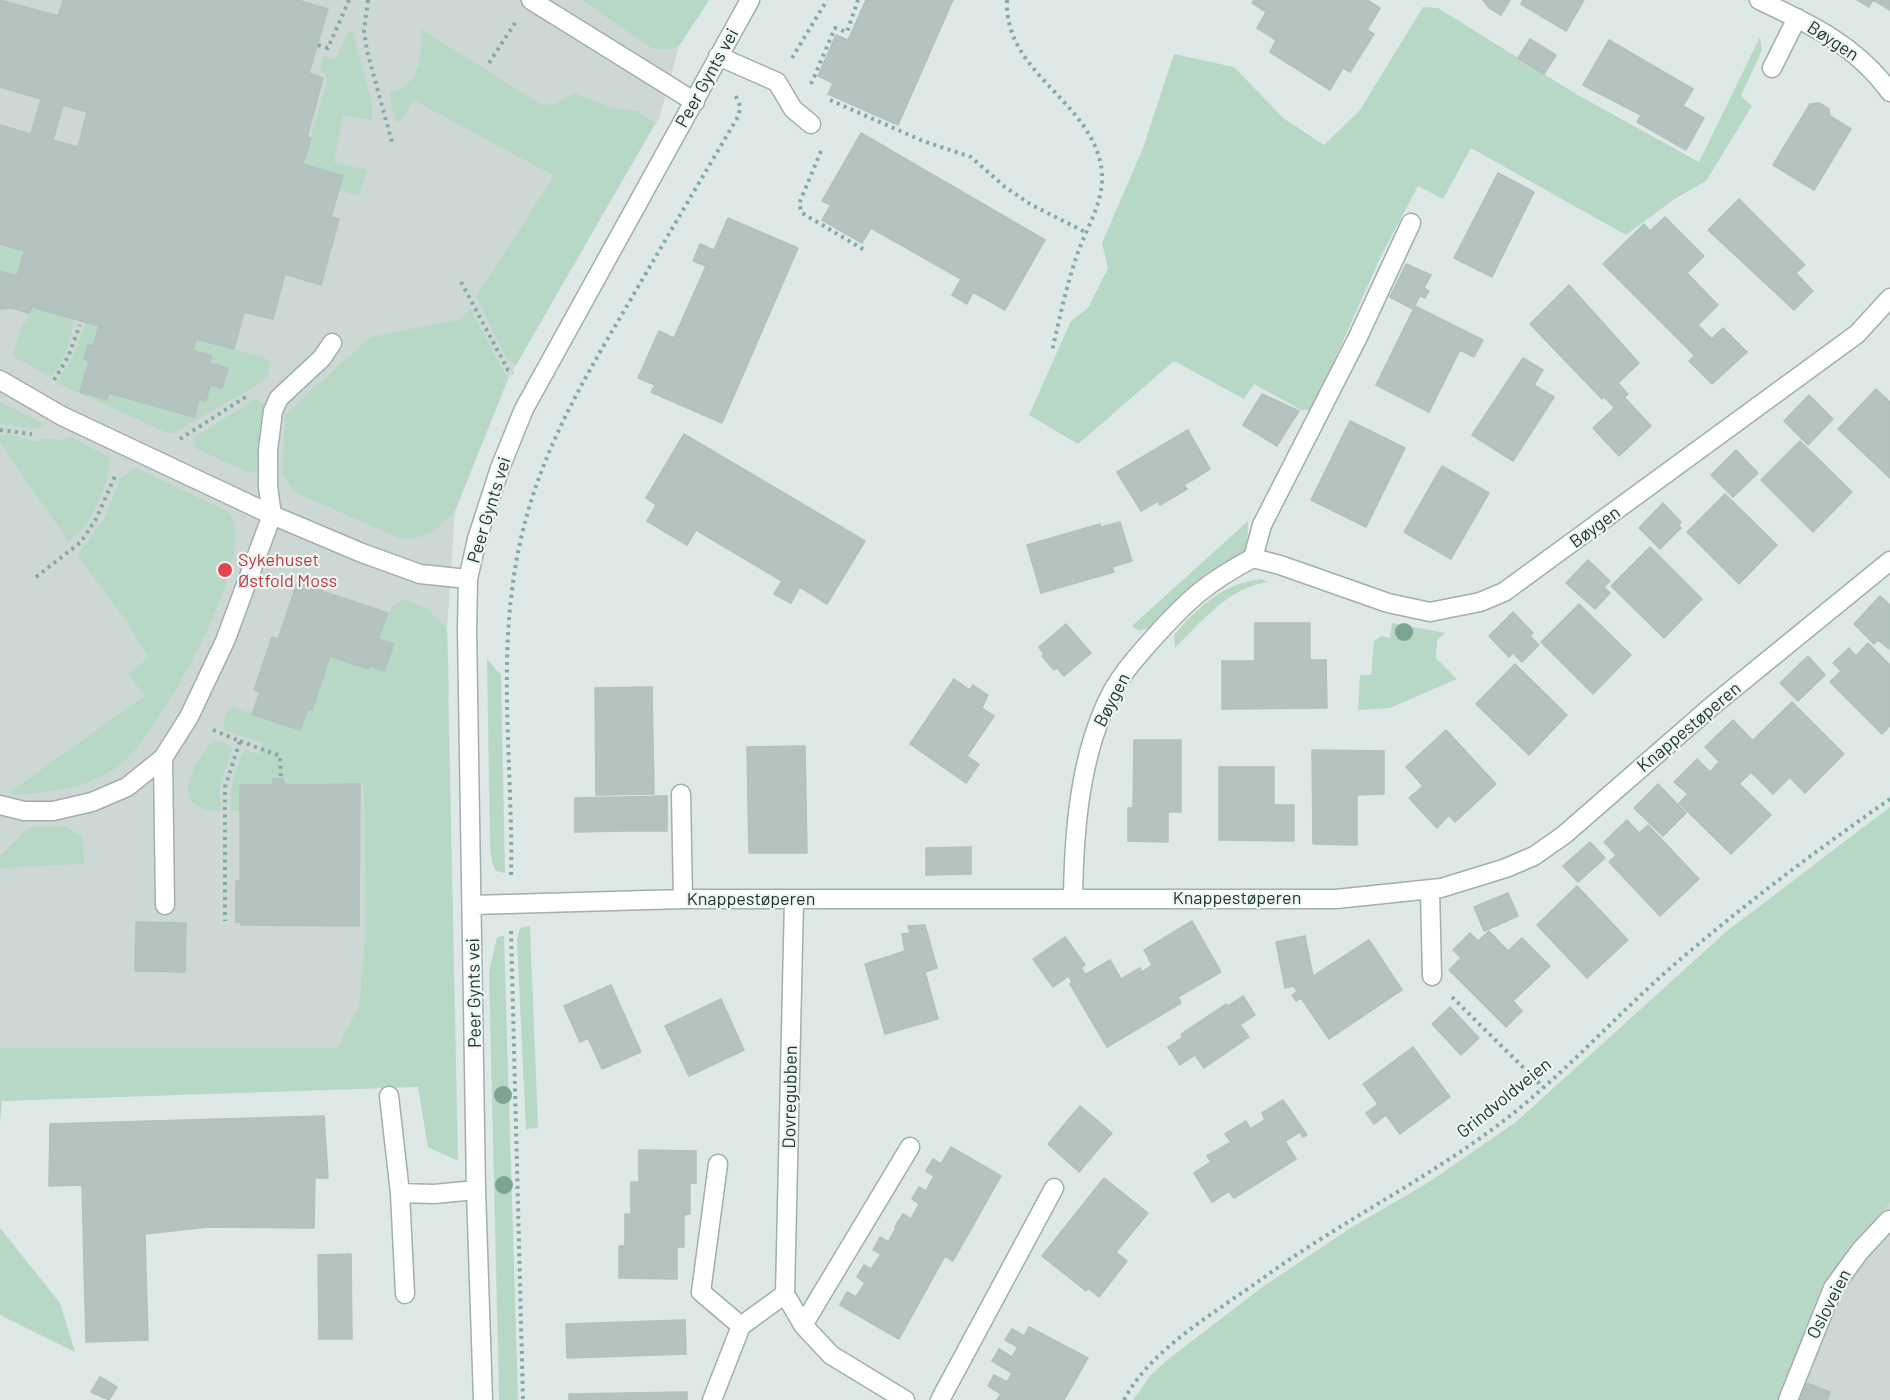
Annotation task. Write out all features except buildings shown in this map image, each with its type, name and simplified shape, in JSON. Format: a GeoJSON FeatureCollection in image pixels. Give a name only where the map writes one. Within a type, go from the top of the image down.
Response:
{"type":"FeatureCollection","features":[{"type":"Feature","properties":{"kind":"street"},"geometry":{"type":"LineString","coordinates":[[531,0],[695,102]]}},
{"type":"Feature","properties":{"kind":"street","name":"Peer Gynts vei"},"geometry":{"type":"LineString","coordinates":[[483,1400],[476,1190],[468,579],[486,511],[524,409],[750,0]]}},
{"type":"Feature","properties":{"kind":"street","name":"Bøygen"},"geometry":{"type":"LineString","coordinates":[[1758,0],[1797,18],[1850,48],[1874,70],[1890,92]]}},
{"type":"Feature","properties":{"kind":"street","name":"Bøygen"},"geometry":{"type":"LineString","coordinates":[[1772,68],[1797,18]]}},
{"type":"Feature","properties":{"kind":"street"},"geometry":{"type":"LineString","coordinates":[[718,56],[777,82],[793,109],[811,124]]}},
{"type":"Feature","properties":{"kind":"street"},"geometry":{"type":"LineString","coordinates":[[1253,558],[1262,525],[1357,339],[1411,223]]}},
{"type":"Feature","properties":{"kind":"street","name":"Bøygen"},"geometry":{"type":"LineString","coordinates":[[1073,897],[1074,855],[1084,776],[1096,728],[1113,690],[1134,659],[1190,598],[1216,578],[1253,558],[1290,568],[1388,603],[1430,612],[1480,602],[1504,592],[1802,375],[1857,334],[1890,298]]}},
{"type":"Feature","properties":{"kind":"street"},"geometry":{"type":"LineString","coordinates":[[0,805],[24,812],[53,811],[92,802],[127,787],[162,758],[189,717],[225,641],[273,514],[268,487],[268,450],[273,411],[279,398],[322,358],[332,342]]}},
{"type":"Feature","properties":{"kind":"street"},"geometry":{"type":"LineString","coordinates":[[0,380],[62,416],[273,514],[420,574],[468,579]]}},
{"type":"Feature","properties":{"kind":"street","name":"Knappestøperen"},"geometry":{"type":"LineString","coordinates":[[473,905],[683,899],[1073,897],[1336,899],[1430,890],[1506,868],[1534,856],[1564,835],[1712,706],[1890,561]]}},
{"type":"Feature","properties":{"kind":"street"},"geometry":{"type":"LineString","coordinates":[[162,758],[165,905]]}},
{"type":"Feature","properties":{"kind":"street"},"geometry":{"type":"LineString","coordinates":[[681,794],[683,899]]}},
{"type":"Feature","properties":{"kind":"street"},"geometry":{"type":"LineString","coordinates":[[1430,890],[1432,976]]}},
{"type":"Feature","properties":{"kind":"street","name":"Dovregubben"},"geometry":{"type":"LineString","coordinates":[[785,1294],[794,900]]}},
{"type":"Feature","properties":{"kind":"street"},"geometry":{"type":"LineString","coordinates":[[389,1096],[400,1193],[405,1294]]}},
{"type":"Feature","properties":{"kind":"street"},"geometry":{"type":"LineString","coordinates":[[803,1325],[910,1147]]}},
{"type":"Feature","properties":{"kind":"street"},"geometry":{"type":"LineString","coordinates":[[718,1164],[701,1292],[741,1326]]}},
{"type":"Feature","properties":{"kind":"street"},"geometry":{"type":"LineString","coordinates":[[940,1400],[1054,1188]]}},
{"type":"Feature","properties":{"kind":"street"},"geometry":{"type":"LineString","coordinates":[[400,1193],[434,1194],[476,1190]]}},
{"type":"Feature","properties":{"kind":"street","name":"Osloveien"},"geometry":{"type":"LineString","coordinates":[[1788,1400],[1821,1312],[1833,1288],[1860,1251],[1889,1220]]}},
{"type":"Feature","properties":{"kind":"street"},"geometry":{"type":"LineString","coordinates":[[712,1400],[741,1326],[785,1294],[803,1325],[831,1355],[905,1400]]}},
{"type":"Feature","properties":{"kind":"path"},"geometry":{"type":"LineString","coordinates":[[318,45],[328,48],[349,0]]}},
{"type":"Feature","properties":{"kind":"path"},"geometry":{"type":"LineString","coordinates":[[368,0],[364,32],[393,146]]}},
{"type":"Feature","properties":{"kind":"path"},"geometry":{"type":"LineString","coordinates":[[777,82],[827,0]]}},
{"type":"Feature","properties":{"kind":"path"},"geometry":{"type":"LineString","coordinates":[[811,86],[835,28],[847,32],[858,0]]}},
{"type":"Feature","properties":{"kind":"path"},"geometry":{"type":"LineString","coordinates":[[1006,0],[1010,30],[1023,57],[1086,128],[1096,147],[1102,186],[1076,258],[1052,351]]}},
{"type":"Feature","properties":{"kind":"path"},"geometry":{"type":"LineString","coordinates":[[489,63],[518,18]]}},
{"type":"Feature","properties":{"kind":"path"},"geometry":{"type":"LineString","coordinates":[[523,1400],[511,903],[508,625],[522,534],[537,479],[554,436],[583,380],[739,115],[740,106],[734,92],[709,72]]}},
{"type":"Feature","properties":{"kind":"path"},"geometry":{"type":"LineString","coordinates":[[826,98],[923,141],[970,157],[1021,198],[1085,232]]}},
{"type":"Feature","properties":{"kind":"path"},"geometry":{"type":"LineString","coordinates":[[822,150],[798,204],[802,213],[866,251]]}},
{"type":"Feature","properties":{"kind":"path"},"geometry":{"type":"LineString","coordinates":[[461,282],[508,370],[517,375]]}},
{"type":"Feature","properties":{"kind":"path"},"geometry":{"type":"LineString","coordinates":[[50,385],[68,357],[80,325]]}},
{"type":"Feature","properties":{"kind":"path"},"geometry":{"type":"LineString","coordinates":[[175,443],[256,391]]}},
{"type":"Feature","properties":{"kind":"path"},"geometry":{"type":"LineString","coordinates":[[36,577],[74,549],[90,530],[129,447]]}},
{"type":"Feature","properties":{"kind":"path"},"geometry":{"type":"LineString","coordinates":[[189,717],[240,741],[280,756],[281,779]]}},
{"type":"Feature","properties":{"kind":"path"},"geometry":{"type":"LineString","coordinates":[[225,921],[225,787],[240,741]]}},
{"type":"Feature","properties":{"kind":"path","name":"Grindvoldveien"},"geometry":{"type":"LineString","coordinates":[[1124,1400],[1157,1358],[1220,1309],[1295,1255],[1461,1151],[1502,1122],[1544,1087],[1669,970],[1801,864],[1890,799]]}},
{"type":"Feature","properties":{"kind":"path"},"geometry":{"type":"LineString","coordinates":[[1432,976],[1544,1087]]}},
{"type":"Feature","properties":{"kind":"shaded area","name":"Sykehuset Østfold Moss"},"geometry":{"type":"Polygon","coordinates":[[[0,0],[709,0],[679,46],[660,116],[508,379],[455,511],[447,629],[449,692],[364,783],[365,935],[359,1006],[337,1049],[0,1048],[0,0]]]}},
{"type":"Feature","properties":{"kind":"shaded area"},"geometry":{"type":"Polygon","coordinates":[[[1890,1203],[1890,1400],[1727,1400],[1821,1287],[1890,1203]]]}},
{"type":"Feature","properties":{"kind":"green space"},"geometry":{"type":"Polygon","coordinates":[[[585,0],[709,0],[679,46],[671,49],[653,49],[584,2],[585,0]]]}},
{"type":"Feature","properties":{"kind":"green space"},"geometry":{"type":"Polygon","coordinates":[[[1423,7],[1438,8],[1576,94],[1699,162],[1760,37],[1762,50],[1741,96],[1752,106],[1706,181],[1673,200],[1626,235],[1471,148],[1443,199],[1418,186],[1381,256],[1312,410],[1301,410],[1254,384],[1244,399],[1174,361],[1078,444],[1029,415],[1071,321],[1088,308],[1108,268],[1102,243],[1143,148],[1174,54],[1234,67],[1283,118],[1324,145],[1360,110],[1423,7]]]}},
{"type":"Feature","properties":{"kind":"green space"},"geometry":{"type":"Polygon","coordinates":[[[421,29],[542,105],[555,104],[574,93],[613,108],[638,111],[655,123],[516,365],[506,358],[476,296],[554,176],[413,100],[401,122],[395,121],[389,92],[407,84],[413,77],[421,50],[421,29]]]}},
{"type":"Feature","properties":{"kind":"green space"},"geometry":{"type":"Polygon","coordinates":[[[352,30],[372,102],[372,120],[343,115],[334,162],[367,170],[359,196],[339,190],[343,176],[303,164],[327,81],[326,75],[320,71],[323,56],[334,59],[352,30]]]}},
{"type":"Feature","properties":{"kind":"green space"},"geometry":{"type":"Polygon","coordinates":[[[0,244],[24,251],[17,276],[0,271],[0,244]]]}},
{"type":"Feature","properties":{"kind":"green space"},"geometry":{"type":"Polygon","coordinates":[[[31,307],[73,318],[67,349],[51,377],[12,356],[22,324],[26,322],[31,307]]]}},
{"type":"Feature","properties":{"kind":"green space"},"geometry":{"type":"Polygon","coordinates":[[[470,308],[508,379],[455,511],[431,532],[410,539],[401,539],[292,491],[282,472],[285,415],[370,337],[461,319],[470,308]]]}},
{"type":"Feature","properties":{"kind":"green space"},"geometry":{"type":"Polygon","coordinates":[[[86,322],[99,326],[93,346],[88,345],[84,359],[89,361],[80,392],[106,400],[109,393],[194,417],[199,399],[206,400],[210,385],[222,387],[228,368],[209,363],[211,355],[193,350],[196,339],[265,358],[270,363],[268,376],[262,382],[174,433],[167,433],[57,383],[72,357],[86,322]]]}},
{"type":"Feature","properties":{"kind":"green space"},"geometry":{"type":"Polygon","coordinates":[[[256,398],[265,405],[256,472],[247,472],[195,448],[194,438],[256,398]]]}},
{"type":"Feature","properties":{"kind":"green space"},"geometry":{"type":"Polygon","coordinates":[[[0,401],[43,424],[39,429],[0,424],[0,401]]]}},
{"type":"Feature","properties":{"kind":"green space"},"geometry":{"type":"Polygon","coordinates":[[[11,434],[38,442],[42,438],[61,440],[71,437],[110,458],[106,482],[98,504],[86,525],[69,542],[0,443],[0,435],[11,434]]]}},
{"type":"Feature","properties":{"kind":"green space"},"geometry":{"type":"Polygon","coordinates":[[[134,467],[229,512],[235,533],[232,564],[220,601],[182,679],[141,743],[125,761],[114,770],[87,783],[57,790],[13,795],[11,791],[144,696],[128,673],[149,658],[127,622],[77,555],[104,519],[121,478],[134,467]]]}},
{"type":"Feature","properties":{"kind":"green space"},"geometry":{"type":"Polygon","coordinates":[[[1248,521],[1247,550],[1152,627],[1139,631],[1132,626],[1248,521]]]}},
{"type":"Feature","properties":{"kind":"green space"},"geometry":{"type":"Polygon","coordinates":[[[1261,579],[1269,582],[1241,590],[1229,598],[1206,616],[1175,648],[1174,635],[1202,606],[1224,591],[1248,581],[1261,579]]]}},
{"type":"Feature","properties":{"kind":"green space"},"geometry":{"type":"Polygon","coordinates":[[[405,599],[428,609],[447,629],[458,1161],[428,1147],[418,1087],[2,1101],[0,1121],[0,1048],[337,1048],[359,1006],[365,935],[364,784],[285,785],[281,779],[273,779],[273,785],[240,785],[240,811],[231,811],[231,788],[242,754],[245,750],[260,754],[263,743],[223,730],[224,720],[231,707],[300,730],[308,709],[312,710],[330,656],[367,669],[369,665],[384,671],[393,645],[378,639],[390,611],[405,599]]]}},
{"type":"Feature","properties":{"kind":"green space"},"geometry":{"type":"Polygon","coordinates":[[[1392,623],[1445,633],[1437,640],[1436,658],[1457,679],[1390,708],[1358,710],[1360,675],[1371,675],[1374,641],[1382,636],[1390,638],[1392,623]]]}},
{"type":"Feature","properties":{"kind":"green space"},"geometry":{"type":"Polygon","coordinates":[[[487,659],[501,675],[505,873],[496,871],[492,863],[490,845],[487,659]]]}},
{"type":"Feature","properties":{"kind":"green space"},"geometry":{"type":"Polygon","coordinates":[[[214,740],[224,742],[232,749],[220,787],[221,811],[204,809],[194,804],[189,795],[192,773],[205,750],[214,740]]]}},
{"type":"Feature","properties":{"kind":"green space"},"geometry":{"type":"Polygon","coordinates":[[[1890,807],[1890,1203],[1821,1287],[1779,1400],[1133,1400],[1150,1376],[1166,1361],[1261,1288],[1352,1227],[1426,1184],[1516,1122],[1727,931],[1890,807]]]}},
{"type":"Feature","properties":{"kind":"green space"},"geometry":{"type":"Polygon","coordinates":[[[64,826],[83,837],[84,864],[0,868],[0,856],[30,827],[64,826]]]}},
{"type":"Feature","properties":{"kind":"green space"},"geometry":{"type":"Polygon","coordinates":[[[530,926],[538,1128],[526,1129],[517,940],[520,928],[530,926]]]}},
{"type":"Feature","properties":{"kind":"green space"},"geometry":{"type":"Polygon","coordinates":[[[504,936],[518,1400],[499,1400],[489,972],[497,937],[504,936]]]}},
{"type":"Feature","properties":{"kind":"green space"},"geometry":{"type":"Polygon","coordinates":[[[0,1228],[60,1303],[75,1352],[0,1315],[0,1228]]]}},
{"type":"Feature","properties":{"kind":"place","name":"Sykehuset Østfold Moss"},"geometry":{"type":"Point","coordinates":[225,570]}}]}
